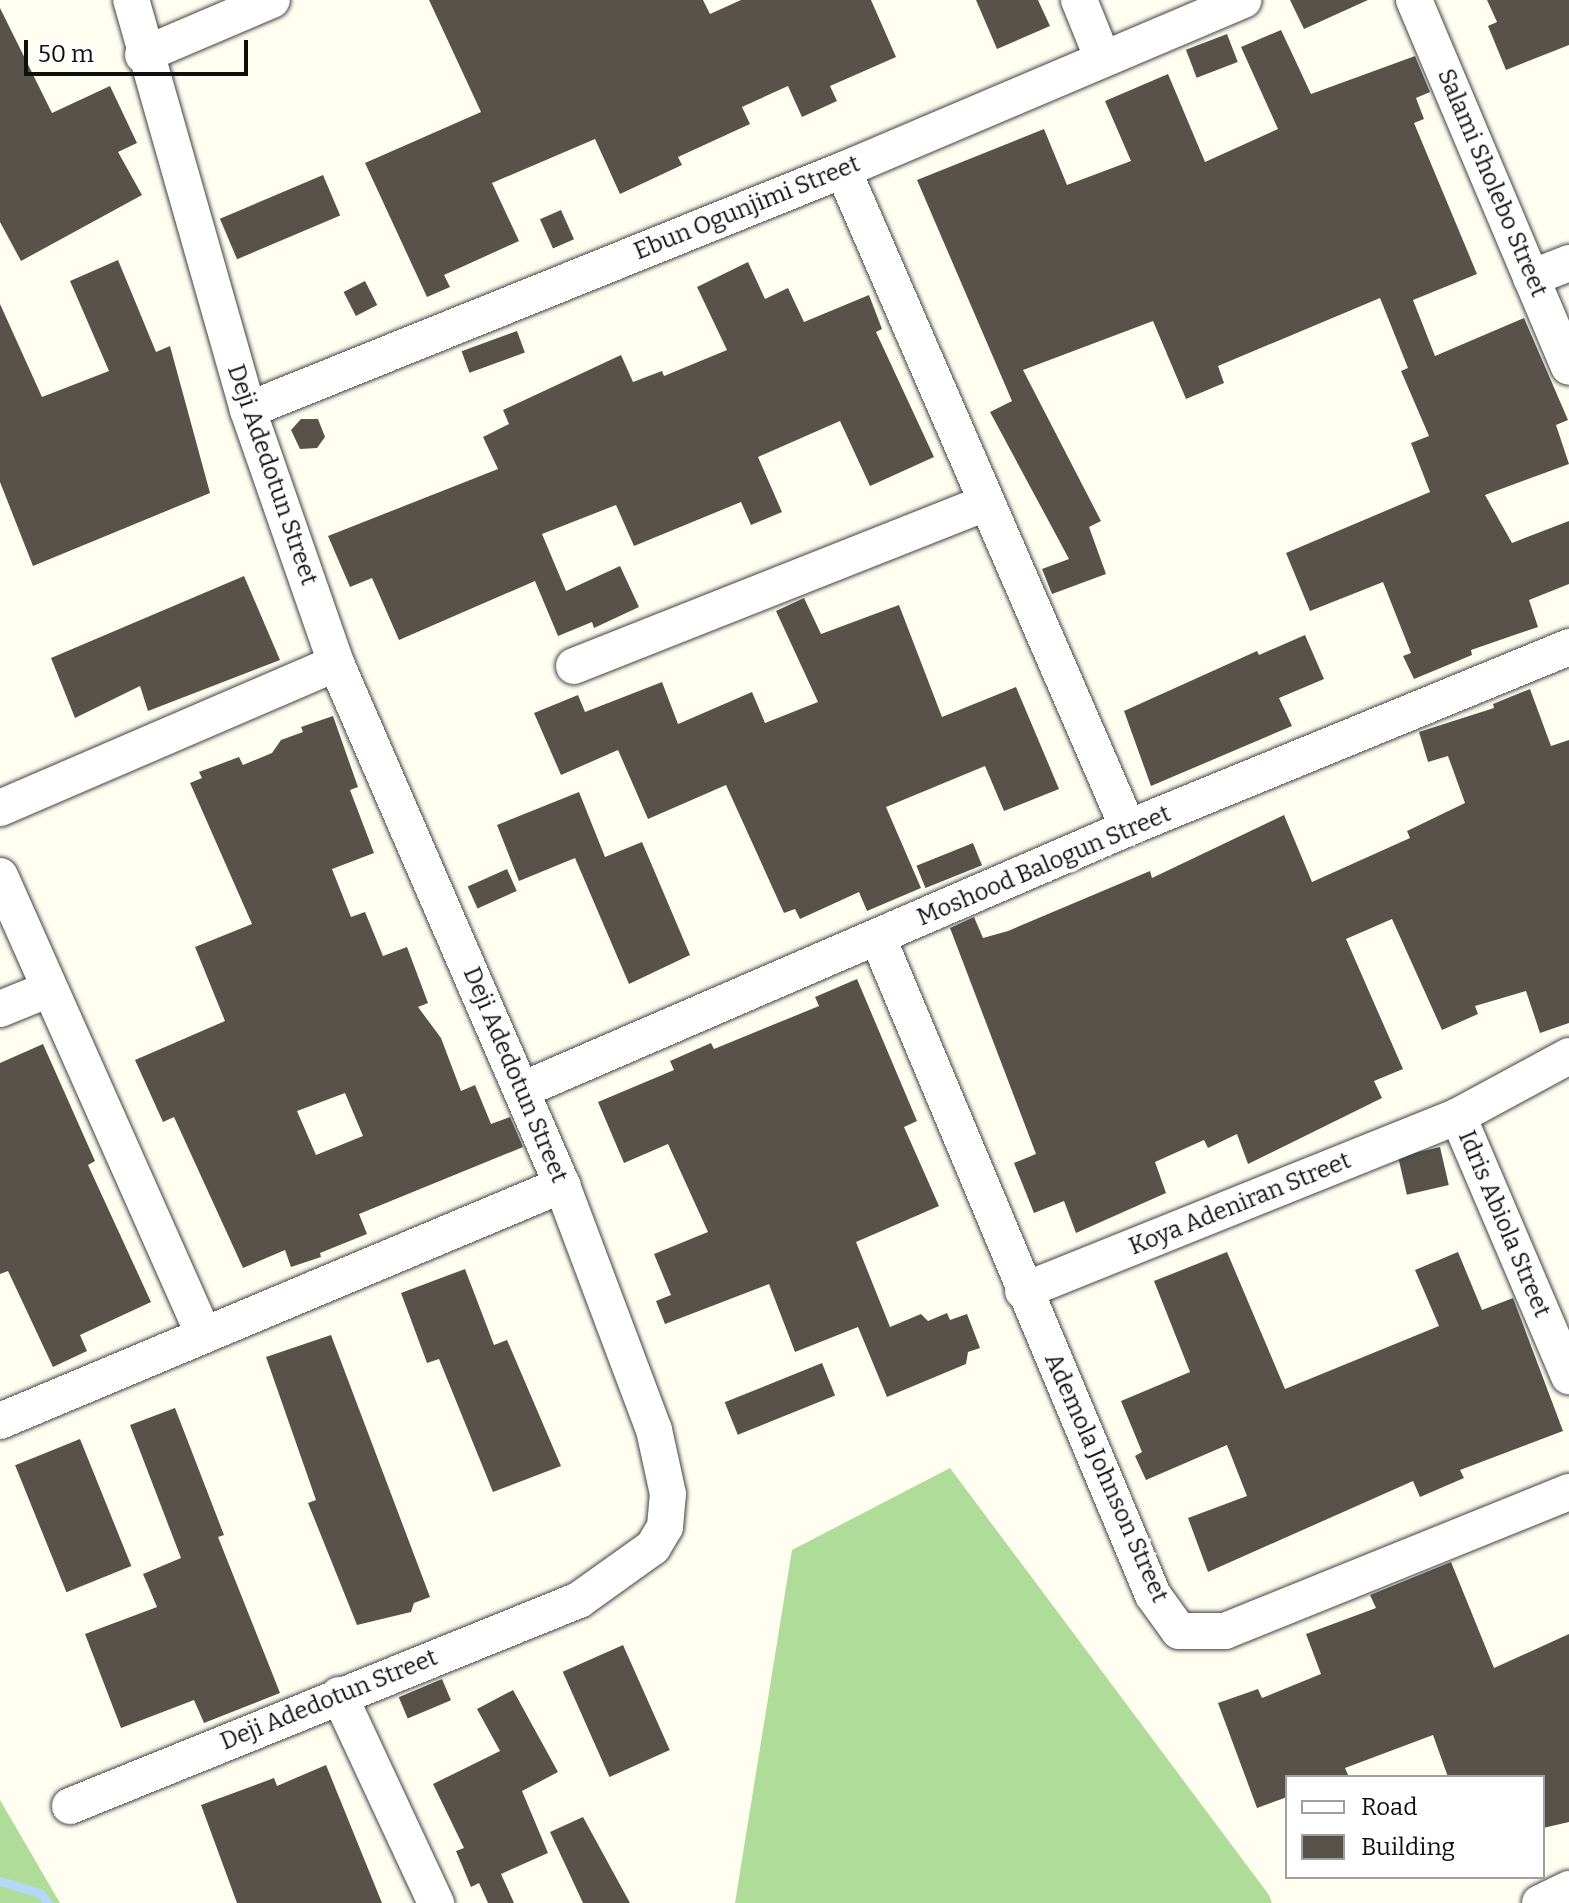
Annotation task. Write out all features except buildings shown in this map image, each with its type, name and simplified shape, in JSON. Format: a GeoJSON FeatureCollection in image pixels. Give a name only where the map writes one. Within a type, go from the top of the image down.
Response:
{"type":"FeatureCollection","features":[{"type":"Feature","properties":{"kind":"street","name":"Deji Adedotun Street"},"geometry":{"type":"LineString","coordinates":[[70,1806],[579,1600],[653,1547],[665,1527],[668,1494],[654,1430],[562,1185],[336,663],[248,410],[143,55],[131,0]]}},
{"type":"Feature","properties":{"kind":"street"},"geometry":{"type":"LineString","coordinates":[[143,55],[272,0]]}},
{"type":"Feature","properties":{"kind":"street"},"geometry":{"type":"LineString","coordinates":[[1079,0],[1102,57]]}},
{"type":"Feature","properties":{"kind":"street","name":"Ebun Ogunjimi Street"},"geometry":{"type":"LineString","coordinates":[[248,410],[843,170],[1102,57],[1243,0]]}},
{"type":"Feature","properties":{"kind":"street","name":"Salami Sholebo Street"},"geometry":{"type":"LineString","coordinates":[[1414,0],[1569,367]]}},
{"type":"Feature","properties":{"kind":"street"},"geometry":{"type":"LineString","coordinates":[[843,170],[1128,828]]}},
{"type":"Feature","properties":{"kind":"street"},"geometry":{"type":"LineString","coordinates":[[1531,278],[1569,263]]}},
{"type":"Feature","properties":{"kind":"street"},"geometry":{"type":"LineString","coordinates":[[574,666],[986,503]]}},
{"type":"Feature","properties":{"kind":"street","name":"Moshood Balogun Street"},"geometry":{"type":"LineString","coordinates":[[522,1090],[1128,828],[1569,647]]}},
{"type":"Feature","properties":{"kind":"street"},"geometry":{"type":"LineString","coordinates":[[0,808],[336,663]]}},
{"type":"Feature","properties":{"kind":"street"},"geometry":{"type":"LineString","coordinates":[[0,876],[47,990],[203,1333]]}},
{"type":"Feature","properties":{"kind":"street","name":"Ademola Johnson Street"},"geometry":{"type":"LineString","coordinates":[[878,938],[1023,1291],[1153,1595],[1179,1631],[1225,1631],[1569,1492]]}},
{"type":"Feature","properties":{"kind":"street"},"geometry":{"type":"LineString","coordinates":[[0,1009],[47,990]]}},
{"type":"Feature","properties":{"kind":"street","name":"Koya Adeniran Street"},"geometry":{"type":"LineString","coordinates":[[1023,1291],[1458,1116],[1569,1056]]}},
{"type":"Feature","properties":{"kind":"street"},"geometry":{"type":"LineString","coordinates":[[1458,1116],[1569,1369]]}},
{"type":"Feature","properties":{"kind":"street","name":"Idris Abiola Street"},"geometry":{"type":"LineString","coordinates":[[1458,1116],[1569,1376]]}},
{"type":"Feature","properties":{"kind":"street"},"geometry":{"type":"LineString","coordinates":[[0,1421],[203,1333],[562,1185]]}},
{"type":"Feature","properties":{"kind":"street"},"geometry":{"type":"LineString","coordinates":[[339,1695],[436,1903]]}},
{"type":"Feature","properties":{"kind":"street"},"geometry":{"type":"LineString","coordinates":[[1540,1903],[1569,1889]]}},
{"type":"Feature","properties":{"kind":"green space"},"geometry":{"type":"Polygon","coordinates":[[[950,1468],[1272,1903],[735,1903],[792,1550],[950,1468]]]}},
{"type":"Feature","properties":{"kind":"green space"},"geometry":{"type":"Polygon","coordinates":[[[0,1800],[60,1903],[0,1903],[0,1800]]]}},
{"type":"Feature","properties":{"kind":"waterway"},"geometry":{"type":"LineString","coordinates":[[0,1881],[40,1893],[48,1903]]}}]}
